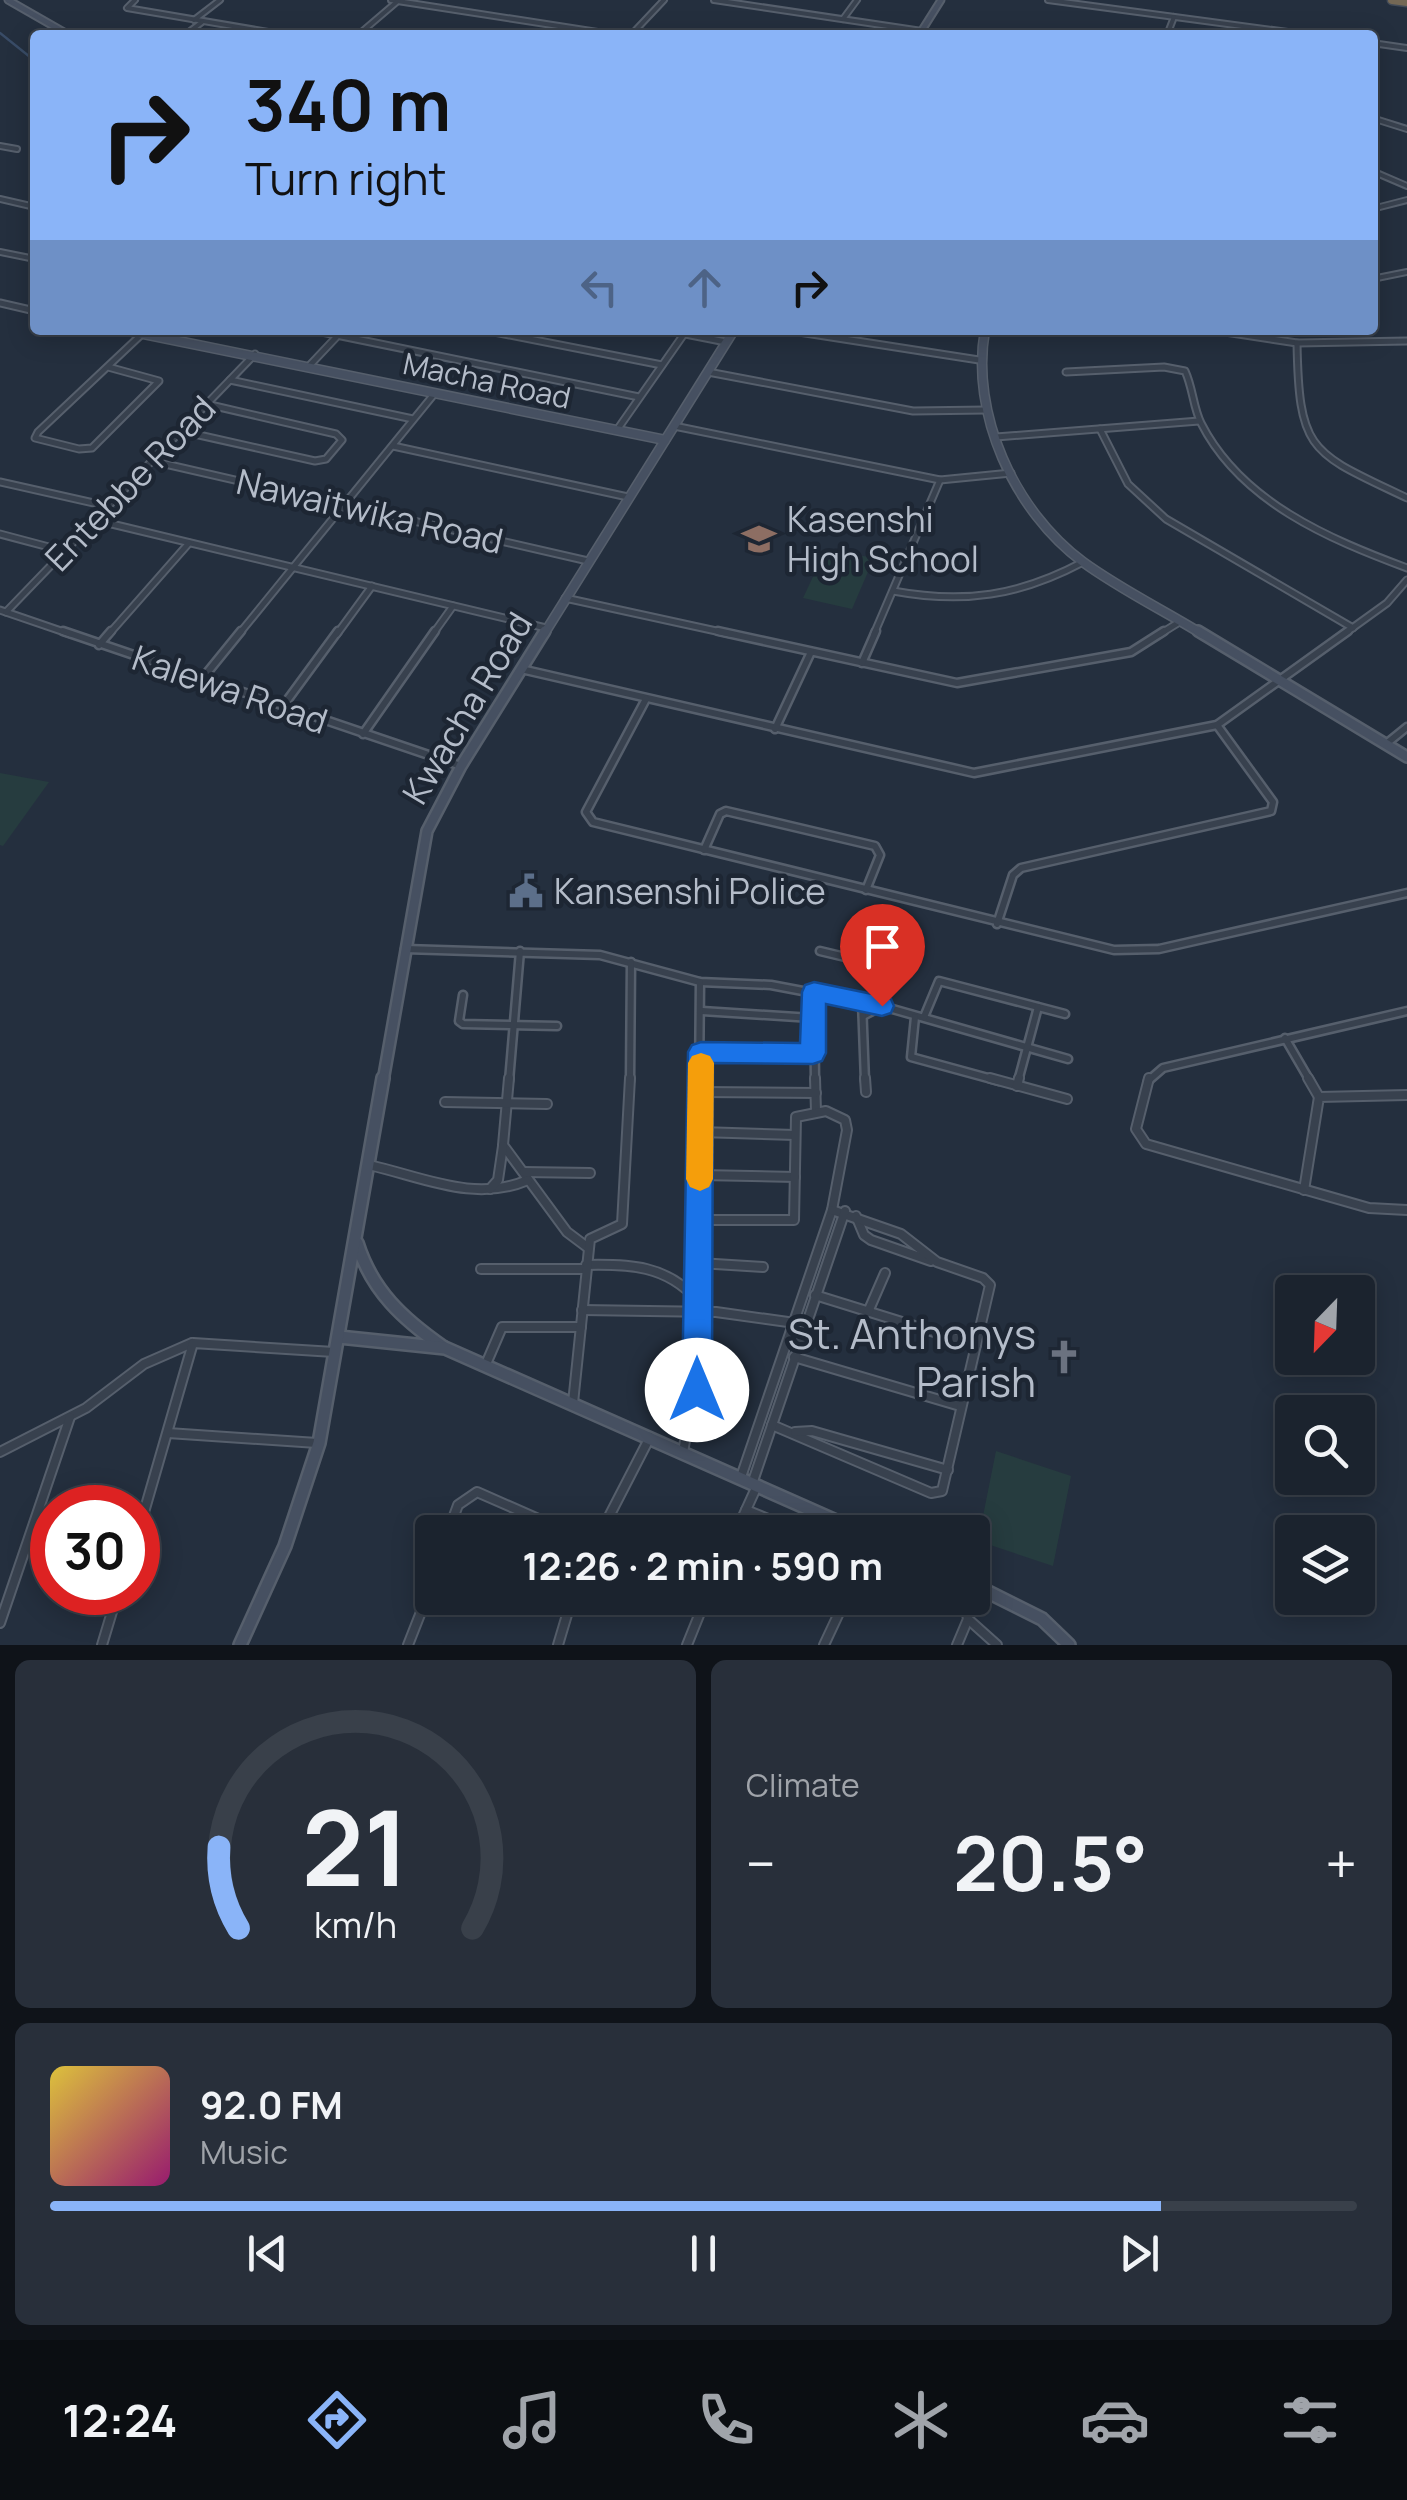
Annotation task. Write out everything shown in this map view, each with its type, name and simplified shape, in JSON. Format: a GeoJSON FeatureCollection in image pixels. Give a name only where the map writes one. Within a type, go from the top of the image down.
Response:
{"type":"FeatureCollection","features":[{"type":"Feature","properties":{"kind":"highway"},"geometry":{"type":"LineString","coordinates":[[1392,0],[1407,2]]}},
{"type":"Feature","properties":{"kind":"main road"},"geometry":{"type":"LineString","coordinates":[[8,0],[60,30]]}},
{"type":"Feature","properties":{"kind":"main road"},"geometry":{"type":"LineString","coordinates":[[922,30],[941,0]]}},
{"type":"Feature","properties":{"kind":"main road","name":"Macha Road"},"geometry":{"type":"LineString","coordinates":[[148,335],[665,440]]}},
{"type":"Feature","properties":{"kind":"main road","name":"Kwacha Road"},"geometry":{"type":"LineString","coordinates":[[240,1645],[306,1489],[318,1442],[426,830],[461,766],[731,335]]}},
{"type":"Feature","properties":{"kind":"main road"},"geometry":{"type":"LineString","coordinates":[[985,335],[979,360],[986,410],[1012,473],[1044,528],[1083,562],[1280,680]]}},
{"type":"Feature","properties":{"kind":"main road"},"geometry":{"type":"LineString","coordinates":[[339,1337],[444,1348],[822,1515]]}},
{"type":"Feature","properties":{"kind":"main road"},"geometry":{"type":"LineString","coordinates":[[990,1593],[1042,1619],[1069,1645]]}},
{"type":"Feature","properties":{"kind":"street"},"geometry":{"type":"LineString","coordinates":[[135,0],[127,7],[132,11],[254,30]]}},
{"type":"Feature","properties":{"kind":"street"},"geometry":{"type":"LineString","coordinates":[[194,20],[220,0]]}},
{"type":"Feature","properties":{"kind":"street"},"geometry":{"type":"LineString","coordinates":[[391,0],[585,30]]}},
{"type":"Feature","properties":{"kind":"street"},"geometry":{"type":"LineString","coordinates":[[636,30],[664,0]]}},
{"type":"Feature","properties":{"kind":"street"},"geometry":{"type":"LineString","coordinates":[[714,0],[904,30]]}},
{"type":"Feature","properties":{"kind":"street"},"geometry":{"type":"LineString","coordinates":[[778,10],[786,0]]}},
{"type":"Feature","properties":{"kind":"street"},"geometry":{"type":"LineString","coordinates":[[843,19],[857,0]]}},
{"type":"Feature","properties":{"kind":"street"},"geometry":{"type":"LineString","coordinates":[[1048,0],[1272,30]]}},
{"type":"Feature","properties":{"kind":"street"},"geometry":{"type":"LineString","coordinates":[[364,30],[399,1]]}},
{"type":"Feature","properties":{"kind":"street"},"geometry":{"type":"LineString","coordinates":[[1169,30],[1174,17]]}},
{"type":"Feature","properties":{"kind":"street"},"geometry":{"type":"LineString","coordinates":[[193,30],[203,22]]}},
{"type":"Feature","properties":{"kind":"street"},"geometry":{"type":"LineString","coordinates":[[1378,44],[1407,48]]}},
{"type":"Feature","properties":{"kind":"street"},"geometry":{"type":"LineString","coordinates":[[1378,120],[1407,129]]}},
{"type":"Feature","properties":{"kind":"street"},"geometry":{"type":"LineString","coordinates":[[0,146],[17,149]]}},
{"type":"Feature","properties":{"kind":"street"},"geometry":{"type":"LineString","coordinates":[[1378,174],[1407,186]]}},
{"type":"Feature","properties":{"kind":"street"},"geometry":{"type":"LineString","coordinates":[[0,199],[30,206]]}},
{"type":"Feature","properties":{"kind":"street"},"geometry":{"type":"LineString","coordinates":[[1378,208],[1407,200]]}},
{"type":"Feature","properties":{"kind":"street"},"geometry":{"type":"LineString","coordinates":[[0,252],[30,258]]}},
{"type":"Feature","properties":{"kind":"street"},"geometry":{"type":"LineString","coordinates":[[1378,278],[1407,272]]}},
{"type":"Feature","properties":{"kind":"street"},"geometry":{"type":"LineString","coordinates":[[0,304],[30,310]]}},
{"type":"Feature","properties":{"kind":"street"},"geometry":{"type":"LineString","coordinates":[[108,367],[159,381],[88,449],[37,440],[35,436],[141,335]]}},
{"type":"Feature","properties":{"kind":"street"},"geometry":{"type":"LineString","coordinates":[[310,365],[338,335]]}},
{"type":"Feature","properties":{"kind":"street"},"geometry":{"type":"LineString","coordinates":[[349,335],[639,396]]}},
{"type":"Feature","properties":{"kind":"street"},"geometry":{"type":"LineString","coordinates":[[509,335],[662,365]]}},
{"type":"Feature","properties":{"kind":"street"},"geometry":{"type":"LineString","coordinates":[[617,430],[683,335]]}},
{"type":"Feature","properties":{"kind":"street"},"geometry":{"type":"LineString","coordinates":[[689,335],[726,342]]}},
{"type":"Feature","properties":{"kind":"street"},"geometry":{"type":"LineString","coordinates":[[814,335],[979,360]]}},
{"type":"Feature","properties":{"kind":"street"},"geometry":{"type":"LineString","coordinates":[[1247,335],[1297,342],[1407,341]]}},
{"type":"Feature","properties":{"kind":"street"},"geometry":{"type":"LineString","coordinates":[[1297,342],[1304,427],[1315,444],[1332,459],[1407,498]]}},
{"type":"Feature","properties":{"kind":"street","name":"Entebbe Road"},"geometry":{"type":"LineString","coordinates":[[3,611],[255,354]]}},
{"type":"Feature","properties":{"kind":"street"},"geometry":{"type":"LineString","coordinates":[[1066,372],[1164,367],[1185,371],[1200,420],[1234,472],[1257,493],[1347,543],[1407,568]]}},
{"type":"Feature","properties":{"kind":"street"},"geometry":{"type":"LineString","coordinates":[[708,372],[913,410],[986,410]]}},
{"type":"Feature","properties":{"kind":"street"},"geometry":{"type":"LineString","coordinates":[[230,380],[413,419]]}},
{"type":"Feature","properties":{"kind":"street"},"geometry":{"type":"LineString","coordinates":[[202,679],[436,392]]}},
{"type":"Feature","properties":{"kind":"street"},"geometry":{"type":"LineString","coordinates":[[180,430],[316,462],[326,459],[342,440],[336,434],[206,404]]}},
{"type":"Feature","properties":{"kind":"street"},"geometry":{"type":"LineString","coordinates":[[996,437],[1200,420]]}},
{"type":"Feature","properties":{"kind":"street"},"geometry":{"type":"LineString","coordinates":[[673,426],[940,480],[1012,473]]}},
{"type":"Feature","properties":{"kind":"street"},"geometry":{"type":"LineString","coordinates":[[1100,429],[1128,484],[1166,519],[1353,628]]}},
{"type":"Feature","properties":{"kind":"street"},"geometry":{"type":"LineString","coordinates":[[393,446],[628,498]]}},
{"type":"Feature","properties":{"kind":"street","name":"Nawaitwika Road"},"geometry":{"type":"LineString","coordinates":[[152,461],[588,561]]}},
{"type":"Feature","properties":{"kind":"street"},"geometry":{"type":"LineString","coordinates":[[862,662],[940,480]]}},
{"type":"Feature","properties":{"kind":"street"},"geometry":{"type":"LineString","coordinates":[[0,482],[108,506]]}},
{"type":"Feature","properties":{"kind":"street"},"geometry":{"type":"LineString","coordinates":[[95,520],[546,628]]}},
{"type":"Feature","properties":{"kind":"street"},"geometry":{"type":"LineString","coordinates":[[0,534],[65,552]]}},
{"type":"Feature","properties":{"kind":"street"},"geometry":{"type":"LineString","coordinates":[[99,645],[189,542]]}},
{"type":"Feature","properties":{"kind":"street"},"geometry":{"type":"LineString","coordinates":[[893,591],[941,601],[962,601],[1037,588],[1083,562]]}},
{"type":"Feature","properties":{"kind":"street"},"geometry":{"type":"LineString","coordinates":[[522,669],[974,773],[1217,725],[1397,595],[1407,580]]}},
{"type":"Feature","properties":{"kind":"street"},"geometry":{"type":"LineString","coordinates":[[282,706],[372,586]]}},
{"type":"Feature","properties":{"kind":"street"},"geometry":{"type":"LineString","coordinates":[[565,598],[946,682],[966,683],[1131,652],[1181,621]]}},
{"type":"Feature","properties":{"kind":"street"},"geometry":{"type":"LineString","coordinates":[[363,734],[453,606]]}},
{"type":"Feature","properties":{"kind":"street","name":"Kalewa Road"},"geometry":{"type":"LineString","coordinates":[[3,611],[461,766]]}},
{"type":"Feature","properties":{"kind":"street"},"geometry":{"type":"LineString","coordinates":[[775,729],[811,652]]}},
{"type":"Feature","properties":{"kind":"street"},"geometry":{"type":"LineString","coordinates":[[1280,680],[1407,757]]}},
{"type":"Feature","properties":{"kind":"street"},"geometry":{"type":"LineString","coordinates":[[646,699],[586,812],[587,818],[1091,947],[1158,949],[1407,893]]}},
{"type":"Feature","properties":{"kind":"street"},"geometry":{"type":"LineString","coordinates":[[996,924],[1013,875],[1021,868],[1271,811],[1272,802],[1217,725]]}},
{"type":"Feature","properties":{"kind":"street"},"geometry":{"type":"LineString","coordinates":[[1386,744],[1407,727]]}},
{"type":"Feature","properties":{"kind":"street"},"geometry":{"type":"LineString","coordinates":[[704,850],[726,811],[875,846],[880,856],[866,890]]}},
{"type":"Feature","properties":{"kind":"street"},"geometry":{"type":"LineString","coordinates":[[404,949],[586,953],[700,982],[814,992],[882,1006],[1068,1059]]}},
{"type":"Feature","properties":{"kind":"street"},"geometry":{"type":"LineString","coordinates":[[820,950],[886,967],[889,972],[882,1006]]}},
{"type":"Feature","properties":{"kind":"street"},"geometry":{"type":"LineString","coordinates":[[488,1190],[498,1180],[504,1145],[520,951]]}},
{"type":"Feature","properties":{"kind":"street"},"geometry":{"type":"LineString","coordinates":[[573,1404],[588,1247],[593,1236],[622,1224],[633,1018],[628,1002],[630,962]]}},
{"type":"Feature","properties":{"kind":"street"},"geometry":{"type":"LineString","coordinates":[[1065,1014],[940,981],[919,1017],[911,1057],[1067,1099]]}},
{"type":"Feature","properties":{"kind":"street"},"geometry":{"type":"LineString","coordinates":[[683,1452],[697,1390],[700,982]]}},
{"type":"Feature","properties":{"kind":"street"},"geometry":{"type":"LineString","coordinates":[[814,992],[816,1112]]}},
{"type":"Feature","properties":{"kind":"street"},"geometry":{"type":"LineString","coordinates":[[462,996],[459,1022],[463,1024],[557,1026]]}},
{"type":"Feature","properties":{"kind":"street"},"geometry":{"type":"LineString","coordinates":[[862,1002],[866,1092]]}},
{"type":"Feature","properties":{"kind":"street"},"geometry":{"type":"LineString","coordinates":[[863,1016],[882,1006]]}},
{"type":"Feature","properties":{"kind":"street"},"geometry":{"type":"LineString","coordinates":[[1017,1086],[1038,1008]]}},
{"type":"Feature","properties":{"kind":"street"},"geometry":{"type":"LineString","coordinates":[[1407,1011],[1154,1072],[1143,1093],[1136,1128],[1137,1136],[1146,1144],[1369,1208],[1407,1210]]}},
{"type":"Feature","properties":{"kind":"street"},"geometry":{"type":"LineString","coordinates":[[702,1012],[812,1018]]}},
{"type":"Feature","properties":{"kind":"street"},"geometry":{"type":"LineString","coordinates":[[1285,1038],[1319,1097],[1304,1190]]}},
{"type":"Feature","properties":{"kind":"street"},"geometry":{"type":"LineString","coordinates":[[701,1052],[813,1053]]}},
{"type":"Feature","properties":{"kind":"street"},"geometry":{"type":"LineString","coordinates":[[702,1092],[816,1094]]}},
{"type":"Feature","properties":{"kind":"street"},"geometry":{"type":"LineString","coordinates":[[1319,1097],[1407,1095]]}},
{"type":"Feature","properties":{"kind":"street"},"geometry":{"type":"LineString","coordinates":[[446,1102],[547,1104]]}},
{"type":"Feature","properties":{"kind":"street"},"geometry":{"type":"LineString","coordinates":[[698,1220],[788,1223],[796,1215],[796,1117],[816,1112],[842,1115],[847,1130],[815,1295],[794,1357],[779,1383],[772,1425],[750,1483]]}},
{"type":"Feature","properties":{"kind":"street"},"geometry":{"type":"LineString","coordinates":[[700,1132],[794,1135]]}},
{"type":"Feature","properties":{"kind":"street"},"geometry":{"type":"LineString","coordinates":[[504,1145],[567,1232],[588,1247]]}},
{"type":"Feature","properties":{"kind":"street"},"geometry":{"type":"LineString","coordinates":[[368,1164],[407,1172],[444,1187],[488,1190],[510,1189],[525,1176],[590,1173]]}},
{"type":"Feature","properties":{"kind":"street"},"geometry":{"type":"LineString","coordinates":[[700,1175],[795,1176]]}},
{"type":"Feature","properties":{"kind":"street"},"geometry":{"type":"LineString","coordinates":[[832,1210],[845,1211],[902,1234],[937,1262]]}},
{"type":"Feature","properties":{"kind":"street"},"geometry":{"type":"LineString","coordinates":[[744,1515],[794,1323],[845,1211]]}},
{"type":"Feature","properties":{"kind":"street"},"geometry":{"type":"LineString","coordinates":[[772,1425],[931,1493],[942,1491],[990,1286],[983,1278],[871,1240],[864,1235],[856,1215]]}},
{"type":"Feature","properties":{"kind":"street"},"geometry":{"type":"LineString","coordinates":[[356,1236],[362,1262],[376,1289],[407,1322],[444,1348]]}},
{"type":"Feature","properties":{"kind":"street"},"geometry":{"type":"LineString","coordinates":[[699,1263],[763,1267]]}},
{"type":"Feature","properties":{"kind":"street"},"geometry":{"type":"LineString","coordinates":[[482,1269],[638,1265],[673,1275],[697,1306]]}},
{"type":"Feature","properties":{"kind":"street"},"geometry":{"type":"LineString","coordinates":[[868,1312],[885,1273]]}},
{"type":"Feature","properties":{"kind":"street"},"geometry":{"type":"LineString","coordinates":[[815,1295],[976,1346]]}},
{"type":"Feature","properties":{"kind":"street"},"geometry":{"type":"LineString","coordinates":[[582,1310],[697,1306],[804,1325]]}},
{"type":"Feature","properties":{"kind":"street"},"geometry":{"type":"LineString","coordinates":[[486,1364],[502,1327],[580,1327]]}},
{"type":"Feature","properties":{"kind":"street"},"geometry":{"type":"LineString","coordinates":[[0,1452],[70,1417],[144,1364],[194,1342],[335,1352]]}},
{"type":"Feature","properties":{"kind":"street"},"geometry":{"type":"LineString","coordinates":[[152,1485],[194,1342]]}},
{"type":"Feature","properties":{"kind":"street"},"geometry":{"type":"LineString","coordinates":[[794,1357],[960,1406]]}},
{"type":"Feature","properties":{"kind":"street"},"geometry":{"type":"LineString","coordinates":[[0,1623],[70,1417]]}},
{"type":"Feature","properties":{"kind":"street"},"geometry":{"type":"LineString","coordinates":[[792,1432],[812,1431],[948,1470]]}},
{"type":"Feature","properties":{"kind":"street"},"geometry":{"type":"LineString","coordinates":[[168,1433],[318,1442]]}},
{"type":"Feature","properties":{"kind":"street"},"geometry":{"type":"LineString","coordinates":[[610,1515],[650,1436]]}},
{"type":"Feature","properties":{"kind":"street"},"geometry":{"type":"LineString","coordinates":[[454,1515],[458,1505],[477,1492],[529,1515]]}},
{"type":"Feature","properties":{"kind":"street"},"geometry":{"type":"LineString","coordinates":[[746,1510],[758,1515]]}},
{"type":"Feature","properties":{"kind":"street"},"geometry":{"type":"LineString","coordinates":[[102,1645],[111,1615]]}},
{"type":"Feature","properties":{"kind":"street"},"geometry":{"type":"LineString","coordinates":[[408,1645],[420,1615]]}},
{"type":"Feature","properties":{"kind":"street"},"geometry":{"type":"LineString","coordinates":[[558,1645],[567,1615]]}},
{"type":"Feature","properties":{"kind":"street"},"geometry":{"type":"LineString","coordinates":[[687,1645],[699,1615]]}},
{"type":"Feature","properties":{"kind":"street"},"geometry":{"type":"LineString","coordinates":[[824,1645],[838,1615]]}},
{"type":"Feature","properties":{"kind":"street"},"geometry":{"type":"LineString","coordinates":[[967,1615],[996,1645]]}},
{"type":"Feature","properties":{"kind":"street"},"geometry":{"type":"LineString","coordinates":[[957,1645],[968,1619]]}},
{"type":"Feature","properties":{"kind":"green space"},"geometry":{"type":"Polygon","coordinates":[[[826,549],[874,558],[852,609],[803,598],[826,549]]]}},
{"type":"Feature","properties":{"kind":"green space"},"geometry":{"type":"Polygon","coordinates":[[[0,773],[49,782],[3,846],[0,845],[0,773]]]}},
{"type":"Feature","properties":{"kind":"green space"},"geometry":{"type":"Polygon","coordinates":[[[996,1451],[1071,1476],[1053,1566],[990,1545],[990,1515],[983,1515],[996,1451]]]}},
{"type":"Feature","properties":{"kind":"waterway"},"geometry":{"type":"LineString","coordinates":[[0,33],[30,57]]}},
{"type":"Feature","properties":{"kind":"slow traffic"},"geometry":{"type":"LineString","coordinates":[[700,1179],[701,1063]]}},
{"type":"Feature","properties":{"kind":"place","name":"Kasenshi High School"},"geometry":{"type":"Point","coordinates":[759,539]}},
{"type":"Feature","properties":{"kind":"place","name":"Kansenshi Police"},"geometry":{"type":"Point","coordinates":[526,891]}},
{"type":"Feature","properties":{"kind":"place","name":"St. Anthonys Parish"},"geometry":{"type":"Point","coordinates":[1064,1357]}},
{"type":"Feature","properties":{"kind":"route"},"geometry":{"type":"LineString","coordinates":[[697,1390],[701,1052],[813,1053],[814,992],[882,1006]]}}]}
